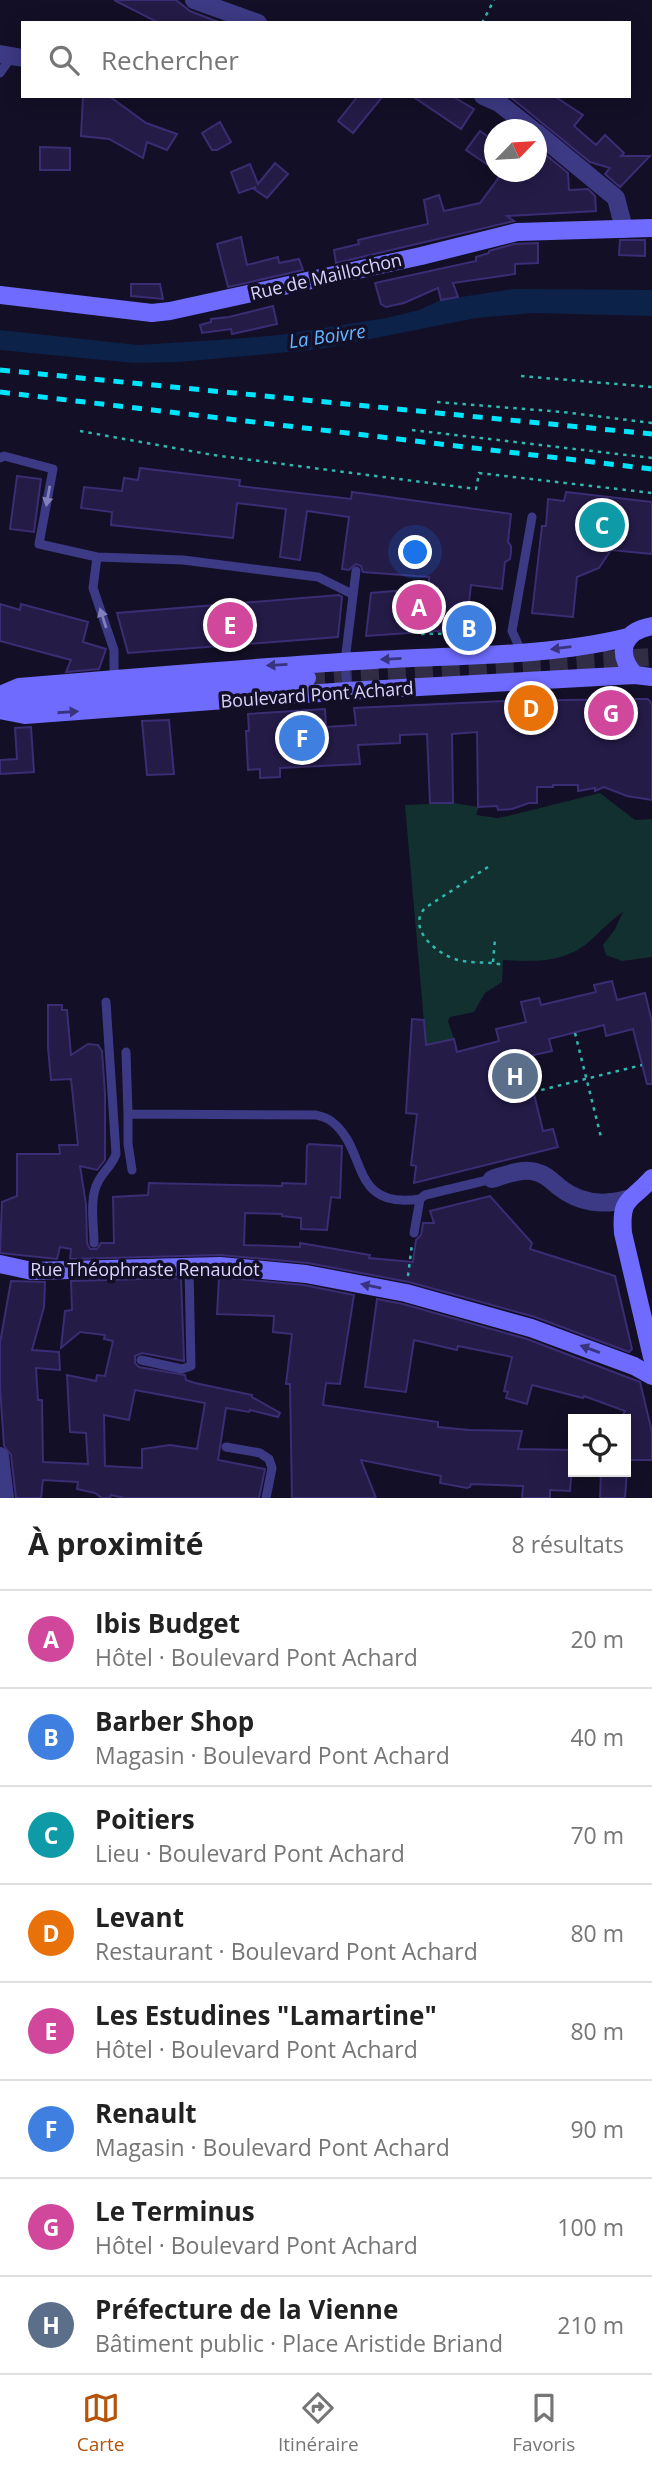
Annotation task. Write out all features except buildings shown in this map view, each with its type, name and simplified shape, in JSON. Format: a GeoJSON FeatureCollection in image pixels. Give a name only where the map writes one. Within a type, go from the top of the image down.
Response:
{"type":"FeatureCollection","features":[{"type":"Feature","properties":{"kind":"street"},"geometry":{"type":"LineString","coordinates":[[194,0],[252,21]]}},
{"type":"Feature","properties":{"kind":"street"},"geometry":{"type":"LineString","coordinates":[[488,98],[520,119]]}},
{"type":"Feature","properties":{"kind":"street"},"geometry":{"type":"LineString","coordinates":[[547,141],[616,198],[624,229]]}},
{"type":"Feature","properties":{"kind":"street","name":"Rue de Maillochon"},"geometry":{"type":"LineString","coordinates":[[0,295],[152,313],[421,256],[517,232],[652,228]]}},
{"type":"Feature","properties":{"kind":"street","name":"Boulevard Pont Achard"},"geometry":{"type":"LineString","coordinates":[[0,695],[19,687],[345,661],[521,651],[607,642],[628,637],[635,631],[652,626]]}},
{"type":"Feature","properties":{"kind":"street"},"geometry":{"type":"LineString","coordinates":[[628,637],[625,657],[647,677]]}},
{"type":"Feature","properties":{"kind":"street","name":"Boulevard Pont Achard"},"geometry":{"type":"LineString","coordinates":[[0,710],[25,715],[346,691],[647,677]]}},
{"type":"Feature","properties":{"kind":"street","name":"Boulevard Pont Achard"},"geometry":{"type":"LineString","coordinates":[[0,703],[307,678]]}},
{"type":"Feature","properties":{"kind":"street"},"geometry":{"type":"LineString","coordinates":[[492,1179],[535,1171],[545,1175],[567,1194],[603,1204],[627,1199],[652,1178]]}},
{"type":"Feature","properties":{"kind":"street"},"geometry":{"type":"LineString","coordinates":[[627,1199],[622,1219],[623,1233],[652,1357]]}},
{"type":"Feature","properties":{"kind":"street"},"geometry":{"type":"LineString","coordinates":[[603,1204],[611,1211],[623,1233]]}},
{"type":"Feature","properties":{"kind":"street","name":"Rue Théophraste Renaudot"},"geometry":{"type":"LineString","coordinates":[[0,1264],[32,1271],[94,1266],[220,1266],[306,1274],[406,1293],[531,1328],[634,1366],[652,1376]]}},
{"type":"Feature","properties":{"kind":"street"},"geometry":{"type":"LineString","coordinates":[[0,1456],[5,1498]]}},
{"type":"Feature","properties":{"kind":"lane"},"geometry":{"type":"LineString","coordinates":[[0,73],[11,56]]}},
{"type":"Feature","properties":{"kind":"lane"},"geometry":{"type":"LineString","coordinates":[[0,458],[4,456],[52,469],[39,544],[97,557],[183,560],[318,577],[352,594]]}},
{"type":"Feature","properties":{"kind":"lane"},"geometry":{"type":"LineString","coordinates":[[521,651],[512,631],[532,517]]}},
{"type":"Feature","properties":{"kind":"lane"},"geometry":{"type":"LineString","coordinates":[[97,557],[93,588],[114,650],[114,679]]}},
{"type":"Feature","properties":{"kind":"lane"},"geometry":{"type":"LineString","coordinates":[[346,691],[345,661],[356,571]]}},
{"type":"Feature","properties":{"kind":"lane"},"geometry":{"type":"LineString","coordinates":[[94,1243],[94,1190],[99,1179],[113,1163],[116,1154],[106,1002]]}},
{"type":"Feature","properties":{"kind":"lane"},"geometry":{"type":"LineString","coordinates":[[125,1052],[128,1144],[132,1170]]}},
{"type":"Feature","properties":{"kind":"lane"},"geometry":{"type":"LineString","coordinates":[[128,1114],[316,1115],[330,1120],[343,1134],[374,1193],[385,1198],[420,1199]]}},
{"type":"Feature","properties":{"kind":"lane"},"geometry":{"type":"LineString","coordinates":[[413,1234],[420,1199],[425,1195],[492,1179]]}},
{"type":"Feature","properties":{"kind":"lane"},"geometry":{"type":"LineString","coordinates":[[141,1360],[182,1369],[191,1366],[189,1267]]}},
{"type":"Feature","properties":{"kind":"lane"},"geometry":{"type":"LineString","coordinates":[[226,1447],[260,1453],[269,1459],[272,1468],[266,1498]]}},
{"type":"Feature","properties":{"kind":"path"},"geometry":{"type":"LineString","coordinates":[[483,21],[494,0]]}},
{"type":"Feature","properties":{"kind":"path"},"geometry":{"type":"LineString","coordinates":[[521,376],[652,387]]}},
{"type":"Feature","properties":{"kind":"path"},"geometry":{"type":"LineString","coordinates":[[437,402],[563,412],[652,423]]}},
{"type":"Feature","properties":{"kind":"path"},"geometry":{"type":"LineString","coordinates":[[412,430],[652,458]]}},
{"type":"Feature","properties":{"kind":"path"},"geometry":{"type":"LineString","coordinates":[[80,431],[213,455],[476,489],[479,473],[652,493]]}},
{"type":"Feature","properties":{"kind":"path"},"geometry":{"type":"LineString","coordinates":[[421,634],[485,633]]}},
{"type":"Feature","properties":{"kind":"path"},"geometry":{"type":"LineString","coordinates":[[488,867],[425,908],[418,922],[425,937],[451,957],[461,961],[503,965]]}},
{"type":"Feature","properties":{"kind":"path"},"geometry":{"type":"LineString","coordinates":[[493,962],[495,939]]}},
{"type":"Feature","properties":{"kind":"path"},"geometry":{"type":"LineString","coordinates":[[575,1032],[601,1137]]}},
{"type":"Feature","properties":{"kind":"path"},"geometry":{"type":"LineString","coordinates":[[533,1092],[642,1065]]}},
{"type":"Feature","properties":{"kind":"path"},"geometry":{"type":"LineString","coordinates":[[406,1293],[413,1234]]}},
{"type":"Feature","properties":{"kind":"green space"},"geometry":{"type":"Polygon","coordinates":[[[600,793],[635,820],[652,819],[652,957],[622,961],[606,955],[603,945],[623,912],[573,952],[539,961],[503,960],[502,982],[485,993],[474,1012],[450,1017],[448,1021],[454,1039],[426,1045],[405,805],[453,803],[479,807],[476,815],[497,818],[600,793]]]}},
{"type":"Feature","properties":{"kind":"water","name":"La Boivre"},"geometry":{"type":"Polygon","coordinates":[[[514,289],[652,290],[652,316],[534,313],[476,318],[320,349],[318,347],[311,350],[179,362],[134,363],[0,350],[0,330],[138,345],[232,339],[279,335],[386,318],[419,310],[441,300],[514,289]]]}},
{"type":"Feature","properties":{"kind":"tunnel"},"geometry":{"type":"LineString","coordinates":[[307,678],[652,657]]}},
{"type":"Feature","properties":{"kind":"railway"},"geometry":{"type":"LineString","coordinates":[[0,370],[652,434]]}},
{"type":"Feature","properties":{"kind":"railway"},"geometry":{"type":"LineString","coordinates":[[0,392],[652,469]]}},
{"type":"Feature","properties":{"kind":"place","name":"Poitiers"},"geometry":{"type":"Point","coordinates":[602,525]}},
{"type":"Feature","properties":{"kind":"place","name":"Ibis Budget"},"geometry":{"type":"Point","coordinates":[419,607]}},
{"type":"Feature","properties":{"kind":"place","name":"Les Estudines \"Lamartine\""},"geometry":{"type":"Point","coordinates":[230,625]}},
{"type":"Feature","properties":{"kind":"place","name":"Barber Shop"},"geometry":{"type":"Point","coordinates":[469,628]}},
{"type":"Feature","properties":{"kind":"place","name":"Levant"},"geometry":{"type":"Point","coordinates":[531,708]}},
{"type":"Feature","properties":{"kind":"place","name":"Le Terminus"},"geometry":{"type":"Point","coordinates":[611,713]}},
{"type":"Feature","properties":{"kind":"place","name":"Renault"},"geometry":{"type":"Point","coordinates":[302,738]}},
{"type":"Feature","properties":{"kind":"place","name":"Préfecture de la Vienne"},"geometry":{"type":"Point","coordinates":[515,1076]}}]}
